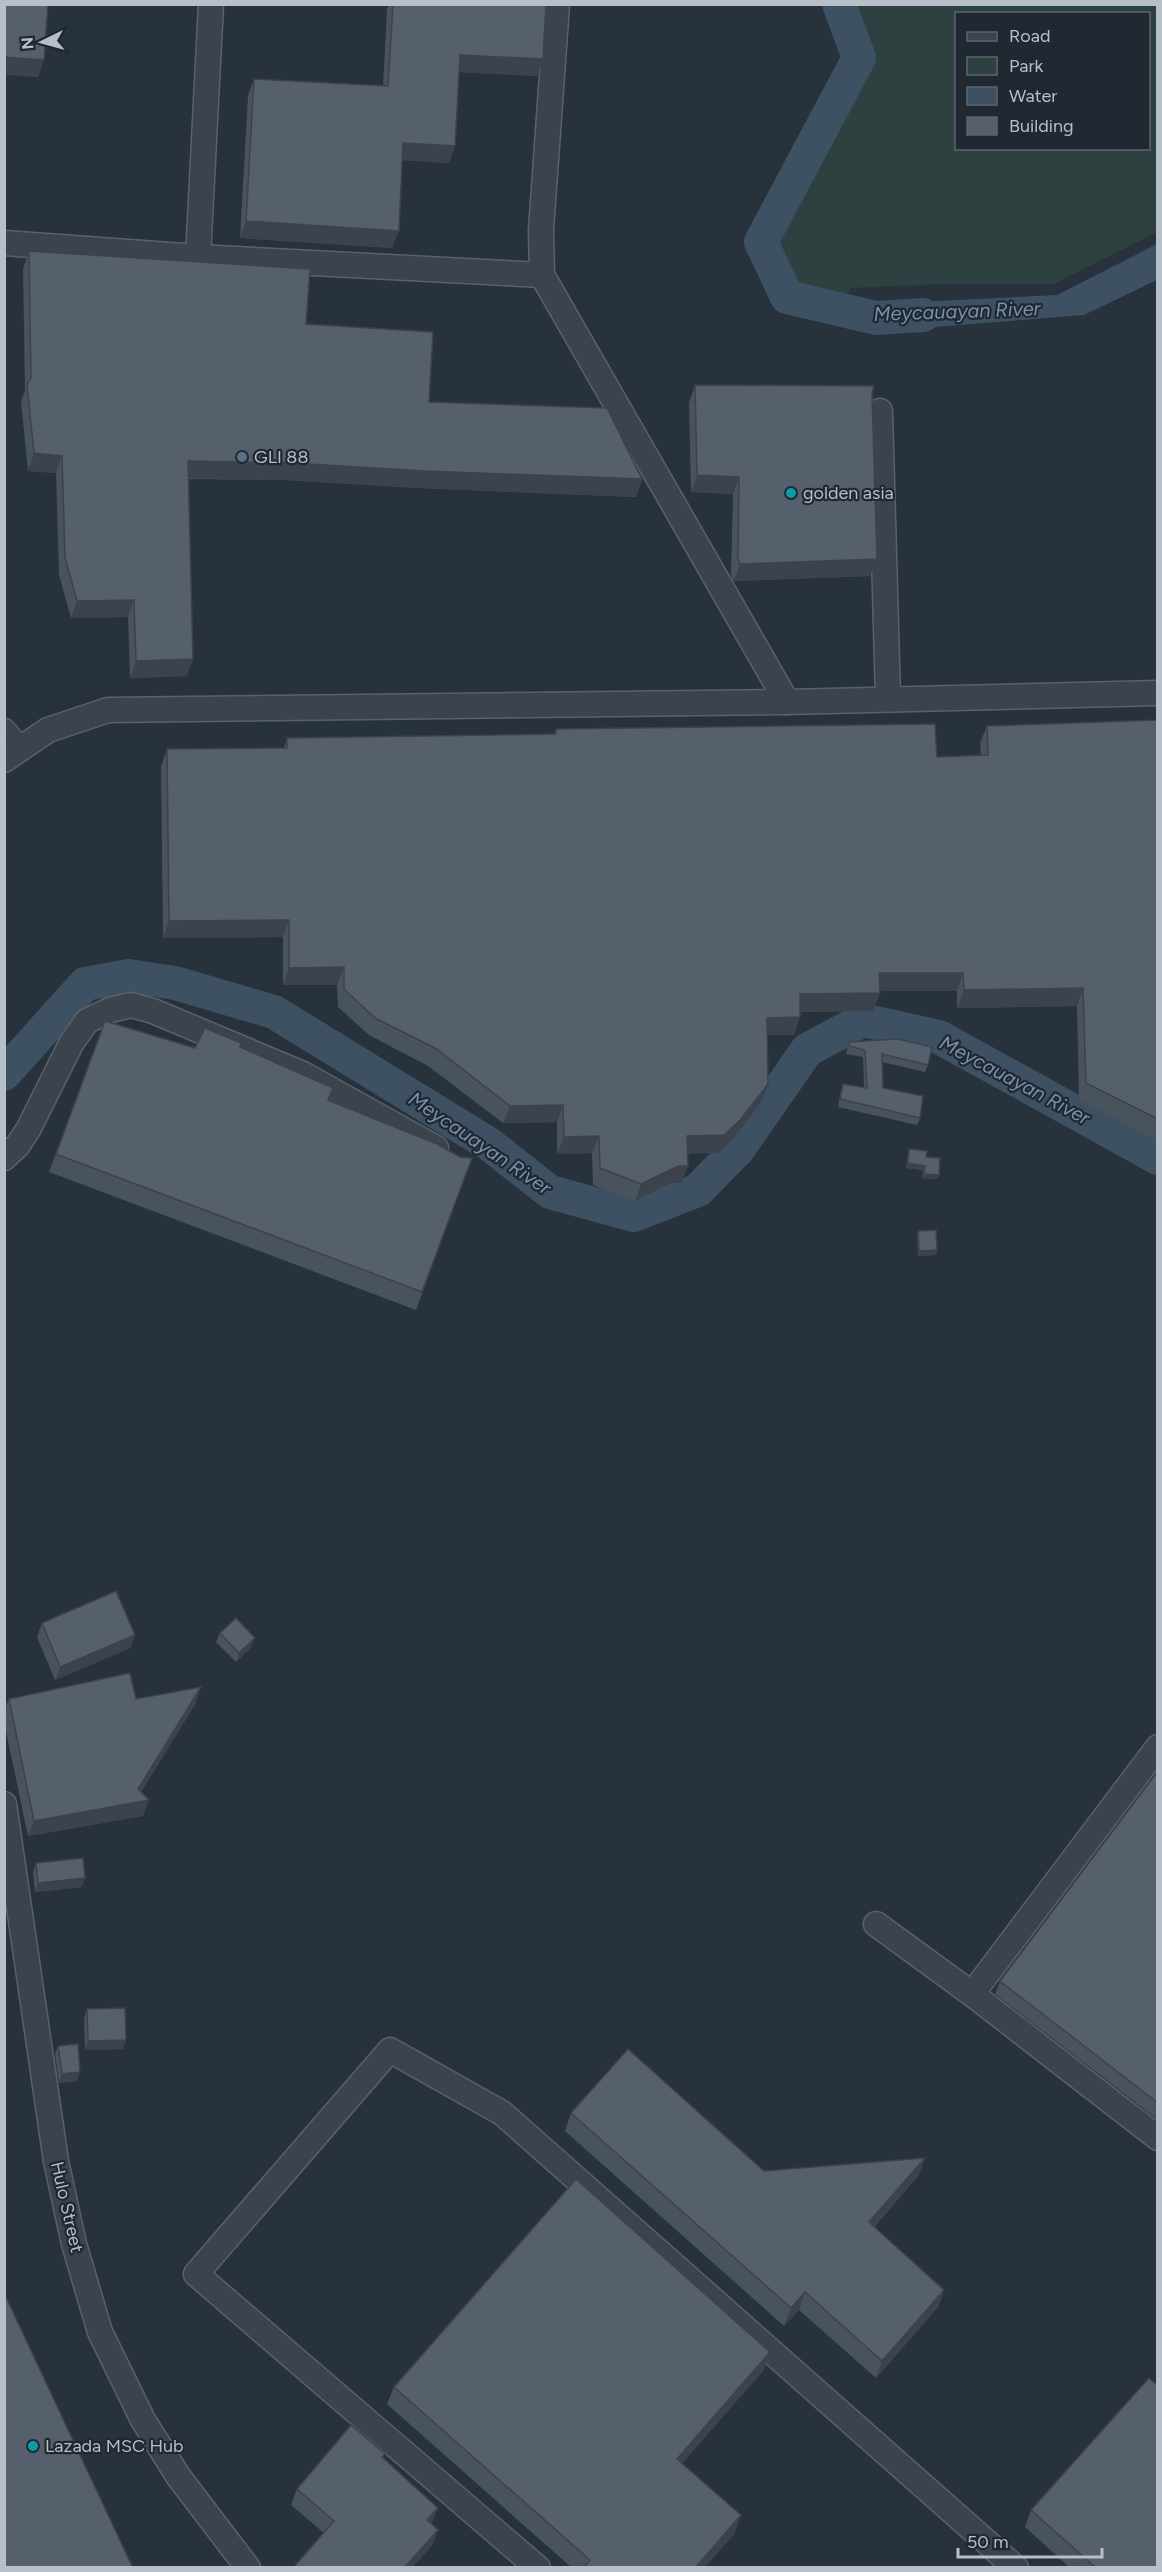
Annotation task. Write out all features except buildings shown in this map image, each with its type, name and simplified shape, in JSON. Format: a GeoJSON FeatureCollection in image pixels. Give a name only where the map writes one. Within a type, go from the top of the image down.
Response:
{"type":"FeatureCollection","features":[{"type":"Feature","properties":{"kind":"street"},"geometry":{"type":"LineString","coordinates":[[198,257],[211,4]]}},
{"type":"Feature","properties":{"kind":"street"},"geometry":{"type":"LineString","coordinates":[[557,4],[541,231],[542,275],[787,702]]}},
{"type":"Feature","properties":{"kind":"street"},"geometry":{"type":"LineString","coordinates":[[4,243],[198,257],[542,275]]}},
{"type":"Feature","properties":{"kind":"street"},"geometry":{"type":"LineString","coordinates":[[880,411],[888,698]]}},
{"type":"Feature","properties":{"kind":"street"},"geometry":{"type":"LineString","coordinates":[[9,746],[77,719],[108,710],[787,702],[1158,693]]}},
{"type":"Feature","properties":{"kind":"street"},"geometry":{"type":"LineString","coordinates":[[4,1158],[18,1145],[29,1128],[72,1042],[87,1021],[110,1010],[131,1005],[153,1011],[303,1074],[460,1162]]}},
{"type":"Feature","properties":{"kind":"street"},"geometry":{"type":"LineString","coordinates":[[972,1994],[1158,1747]]}},
{"type":"Feature","properties":{"kind":"street","name":"Hulo Street"},"geometry":{"type":"LineString","coordinates":[[4,1804],[56,2161],[74,2244],[100,2332],[142,2420],[178,2476],[248,2568]]}},
{"type":"Feature","properties":{"kind":"street"},"geometry":{"type":"LineString","coordinates":[[876,1924],[972,1994],[1158,2138]]}},
{"type":"Feature","properties":{"kind":"street"},"geometry":{"type":"LineString","coordinates":[[538,2568],[196,2274],[390,2050],[502,2113],[1016,2568]]}},
{"type":"Feature","properties":{"kind":"green space"},"geometry":{"type":"Polygon","coordinates":[[[852,5],[1157,5],[1157,232],[1054,284],[944,284],[851,288],[844,300],[793,288],[772,243],[874,58],[852,5]]]}},
{"type":"Feature","properties":{"kind":"water"},"geometry":{"type":"Polygon","coordinates":[[[1157,244],[1157,280],[1084,315],[874,332],[877,304],[1057,295],[1157,244]]]}},
{"type":"Feature","properties":{"kind":"waterway","name":"Meycauayan River"},"geometry":{"type":"LineString","coordinates":[[839,4],[859,58],[761,242],[787,297],[876,318],[923,315]]}},
{"type":"Feature","properties":{"kind":"waterway","name":"Meycauayan River"},"geometry":{"type":"LineString","coordinates":[[4,1074],[85,984],[129,976],[175,983],[274,1012],[489,1144],[550,1192],[634,1215],[698,1190],[739,1148],[807,1050],[863,1020],[939,1037],[1158,1158]]}},
{"type":"Feature","properties":{"kind":"place","name":"GLI 88"},"geometry":{"type":"Point","coordinates":[242,457]}},
{"type":"Feature","properties":{"kind":"place","name":"golden asia"},"geometry":{"type":"Point","coordinates":[791,493]}},
{"type":"Feature","properties":{"kind":"place","name":"Lazada MSC Hub"},"geometry":{"type":"Point","coordinates":[33,2446]}}]}
